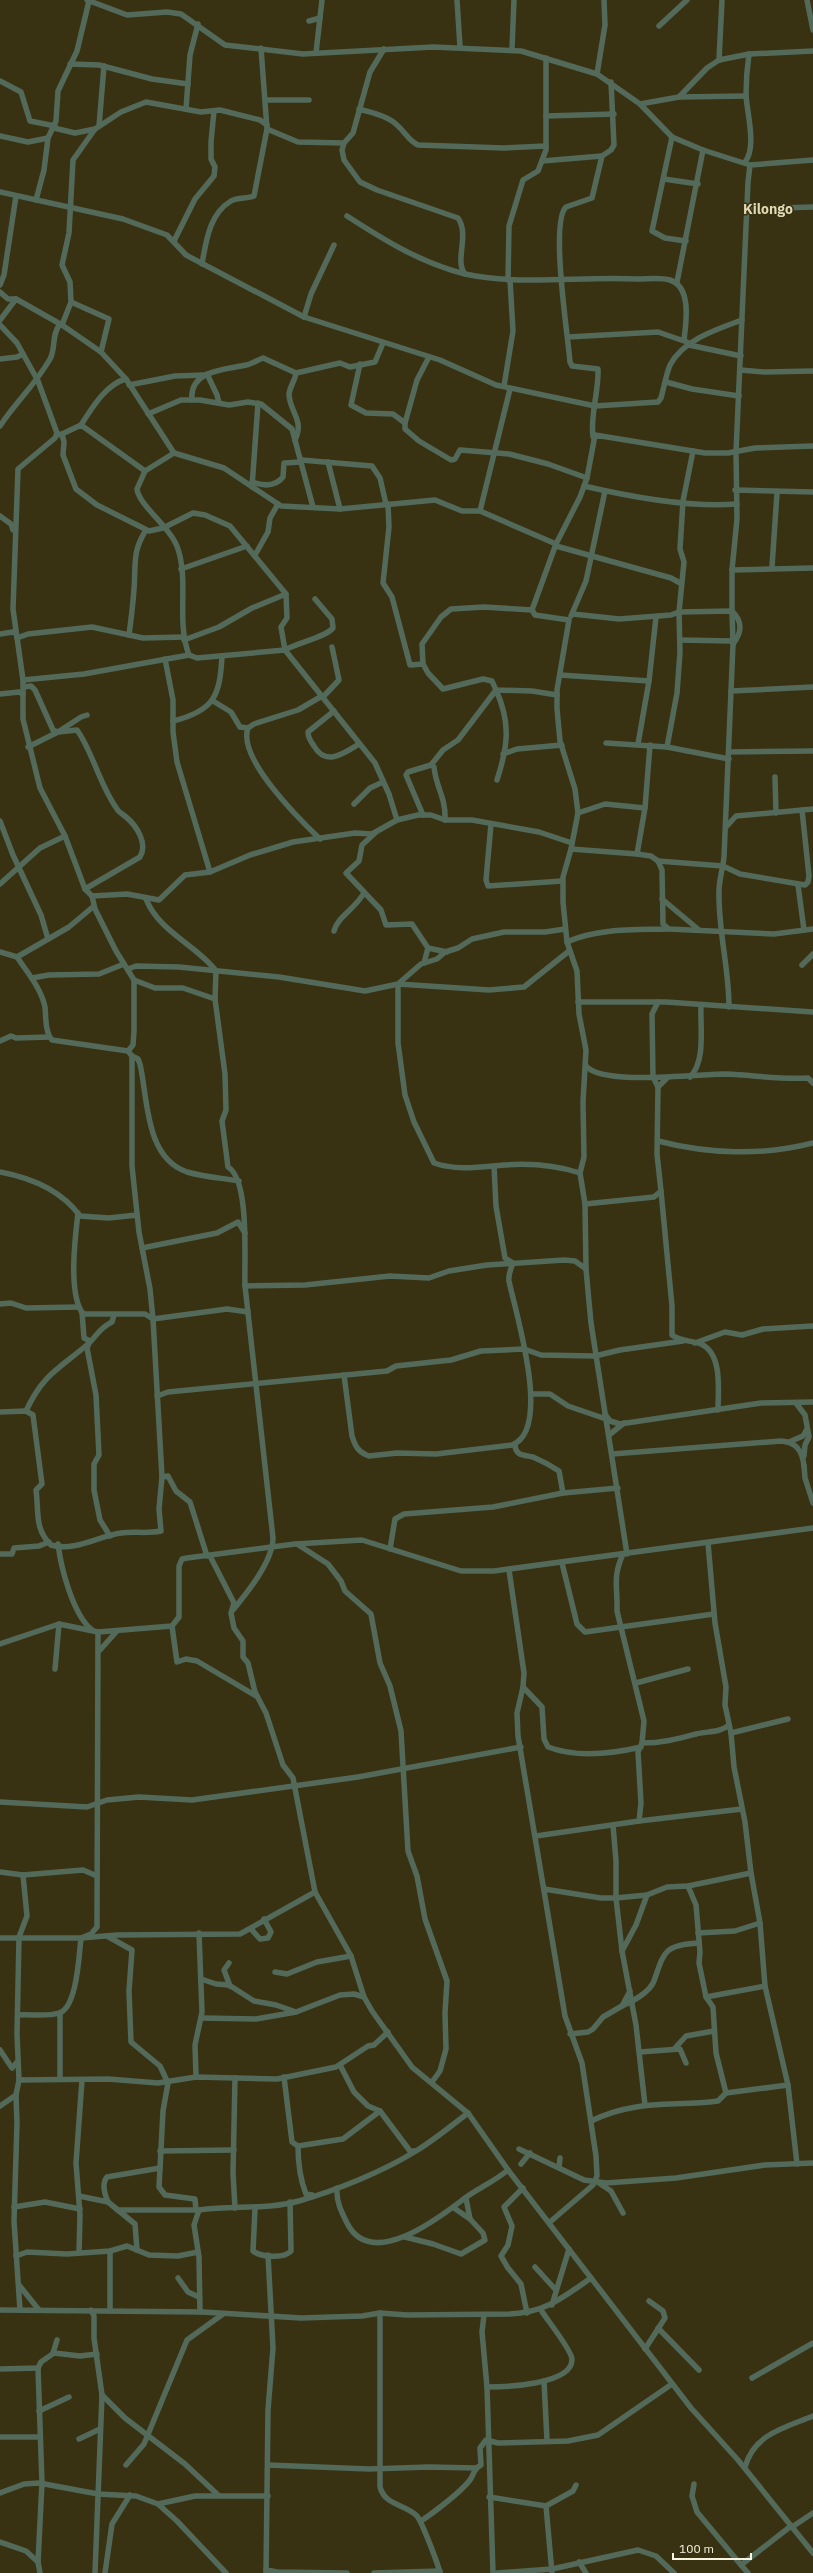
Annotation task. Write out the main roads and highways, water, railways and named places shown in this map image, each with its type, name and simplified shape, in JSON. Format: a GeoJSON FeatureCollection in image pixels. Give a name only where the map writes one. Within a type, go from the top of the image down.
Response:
{"type":"FeatureCollection","features":[{"type":"Feature","properties":{"kind":"district","name":"Kilongo"},"geometry":{"type":"Point","coordinates":[768,209]}}]}
